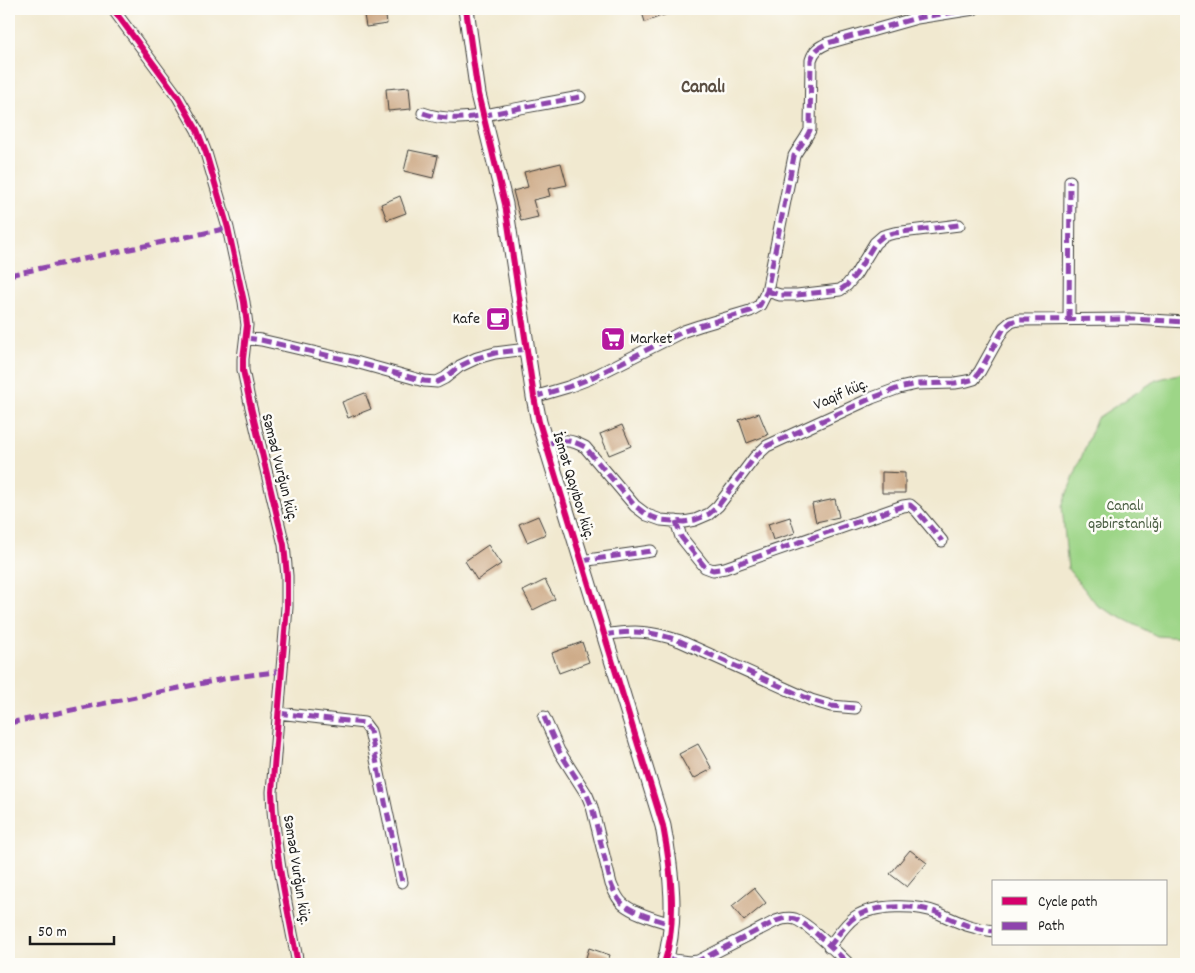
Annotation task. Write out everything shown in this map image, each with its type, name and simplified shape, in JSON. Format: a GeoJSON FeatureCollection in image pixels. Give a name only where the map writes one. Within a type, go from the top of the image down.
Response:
{"type":"FeatureCollection","features":[{"type":"Feature","properties":{"kind":"street","name":"Səməd Vurğun küç."},"geometry":{"type":"LineString","coordinates":[[113,9],[178,97],[198,130],[228,228],[244,302],[247,325],[243,370],[284,545],[287,576],[287,607],[272,792],[273,821],[279,868],[298,964]]}},
{"type":"Feature","properties":{"kind":"street","name":"İsmət Qayıbov küç."},"geometry":{"type":"LineString","coordinates":[[466,9],[478,94],[505,204],[534,397],[581,561],[663,826],[671,891],[671,924],[664,962]]}},
{"type":"Feature","properties":{"kind":"street"},"geometry":{"type":"LineString","coordinates":[[534,397],[589,379],[684,331],[750,311],[760,305],[767,291],[794,156],[810,130],[811,60],[817,48],[917,18],[974,9]]}},
{"type":"Feature","properties":{"kind":"street"},"geometry":{"type":"LineString","coordinates":[[423,113],[434,117],[458,118],[580,97]]}},
{"type":"Feature","properties":{"kind":"street"},"geometry":{"type":"LineString","coordinates":[[1069,319],[1070,181]]}},
{"type":"Feature","properties":{"kind":"street"},"geometry":{"type":"LineString","coordinates":[[767,291],[780,295],[797,295],[840,290],[856,274],[875,243],[883,236],[894,232],[959,225]]}},
{"type":"Feature","properties":{"kind":"street","name":"Vaqif küç."},"geometry":{"type":"LineString","coordinates":[[546,444],[564,440],[575,442],[585,447],[635,506],[647,515],[661,520],[684,522],[695,520],[709,514],[718,506],[755,457],[767,446],[872,398],[899,388],[917,384],[955,383],[974,379],[1004,328],[1011,322],[1018,320],[1133,319],[1186,322]]}},
{"type":"Feature","properties":{"kind":"street"},"geometry":{"type":"LineString","coordinates":[[246,338],[352,361],[424,381],[437,382],[460,366],[477,358],[495,353],[527,349]]}},
{"type":"Feature","properties":{"kind":"street"},"geometry":{"type":"LineString","coordinates":[[676,521],[681,537],[706,566],[714,570],[725,568],[910,505],[942,541]]}},
{"type":"Feature","properties":{"kind":"street"},"geometry":{"type":"LineString","coordinates":[[581,561],[651,551]]}},
{"type":"Feature","properties":{"kind":"street"},"geometry":{"type":"LineString","coordinates":[[604,635],[638,631],[660,634],[680,641],[811,700],[831,706],[855,708]]}},
{"type":"Feature","properties":{"kind":"street"},"geometry":{"type":"LineString","coordinates":[[278,713],[364,724],[370,731],[402,882]]}},
{"type":"Feature","properties":{"kind":"street"},"geometry":{"type":"LineString","coordinates":[[544,717],[559,751],[587,795],[592,807],[615,894],[622,904],[632,910],[671,924]]}},
{"type":"Feature","properties":{"kind":"street"},"geometry":{"type":"LineString","coordinates":[[830,947],[848,923],[855,917],[875,910],[905,906],[921,908],[968,926],[992,931]]}},
{"type":"Feature","properties":{"kind":"street"},"geometry":{"type":"LineString","coordinates":[[664,962],[698,961],[776,921],[786,918],[795,919],[805,925],[849,964]]}},
{"type":"Feature","properties":{"kind":"green space","name":"Canalı qəbirstanlığı"},"geometry":{"type":"Polygon","coordinates":[[[1186,372],[1186,638],[1157,636],[1098,606],[1068,569],[1062,506],[1097,418],[1156,380],[1186,372]]]}},
{"type":"Feature","properties":{"kind":"building"},"geometry":{"type":"Polygon","coordinates":[[[363,9],[385,9],[387,24],[366,27],[363,9]]]}},
{"type":"Feature","properties":{"kind":"building"},"geometry":{"type":"Polygon","coordinates":[[[641,9],[678,9],[678,10],[645,22],[641,9]]]}},
{"type":"Feature","properties":{"kind":"building"},"geometry":{"type":"Polygon","coordinates":[[[409,87],[411,109],[388,111],[386,89],[409,87]]]}},
{"type":"Feature","properties":{"kind":"building"},"geometry":{"type":"Polygon","coordinates":[[[409,150],[438,156],[433,178],[404,171],[409,150]]]}},
{"type":"Feature","properties":{"kind":"building"},"geometry":{"type":"Polygon","coordinates":[[[561,163],[567,185],[548,189],[550,196],[533,200],[538,217],[521,221],[513,191],[528,187],[524,172],[561,163]]]}},
{"type":"Feature","properties":{"kind":"building"},"geometry":{"type":"Polygon","coordinates":[[[400,196],[406,213],[387,220],[381,204],[400,196]]]}},
{"type":"Feature","properties":{"kind":"building"},"geometry":{"type":"Polygon","coordinates":[[[365,393],[371,409],[348,418],[342,402],[365,393]]]}},
{"type":"Feature","properties":{"kind":"building"},"geometry":{"type":"Polygon","coordinates":[[[759,413],[768,435],[747,443],[739,420],[759,413]]]}},
{"type":"Feature","properties":{"kind":"building"},"geometry":{"type":"Polygon","coordinates":[[[622,425],[631,446],[609,455],[600,434],[622,425]]]}},
{"type":"Feature","properties":{"kind":"building"},"geometry":{"type":"Polygon","coordinates":[[[882,472],[905,473],[905,493],[882,493],[882,472]]]}},
{"type":"Feature","properties":{"kind":"building"},"geometry":{"type":"Polygon","coordinates":[[[835,499],[839,517],[816,522],[812,504],[835,499]]]}},
{"type":"Feature","properties":{"kind":"building"},"geometry":{"type":"Polygon","coordinates":[[[538,516],[546,534],[527,542],[519,524],[538,516]]]}},
{"type":"Feature","properties":{"kind":"building"},"geometry":{"type":"Polygon","coordinates":[[[790,517],[795,533],[773,540],[768,524],[790,517]]]}},
{"type":"Feature","properties":{"kind":"building"},"geometry":{"type":"Polygon","coordinates":[[[488,545],[501,564],[477,580],[465,561],[488,545]]]}},
{"type":"Feature","properties":{"kind":"building"},"geometry":{"type":"Polygon","coordinates":[[[545,580],[555,599],[533,610],[523,591],[545,580]]]}},
{"type":"Feature","properties":{"kind":"building"},"geometry":{"type":"Polygon","coordinates":[[[582,642],[589,662],[559,673],[552,653],[582,642]]]}},
{"type":"Feature","properties":{"kind":"building"},"geometry":{"type":"Polygon","coordinates":[[[698,744],[712,769],[693,779],[679,754],[698,744]]]}},
{"type":"Feature","properties":{"kind":"building"},"geometry":{"type":"Polygon","coordinates":[[[910,850],[927,863],[907,887],[890,874],[910,850]]]}},
{"type":"Feature","properties":{"kind":"building"},"geometry":{"type":"Polygon","coordinates":[[[754,888],[766,903],[744,921],[732,906],[754,888]]]}},
{"type":"Feature","properties":{"kind":"building"},"geometry":{"type":"Polygon","coordinates":[[[589,948],[610,955],[607,964],[584,964],[589,948]]]}},
{"type":"Feature","properties":{"kind":"marked path"},"geometry":{"type":"LineString","coordinates":[[534,397],[589,379],[684,331],[750,311],[760,305],[767,291],[794,156],[810,130],[811,60],[815,51],[828,43],[917,18],[974,9]]}},
{"type":"Feature","properties":{"kind":"marked path"},"geometry":{"type":"LineString","coordinates":[[423,113],[446,118],[469,117],[580,97]]}},
{"type":"Feature","properties":{"kind":"marked path"},"geometry":{"type":"LineString","coordinates":[[1069,319],[1070,181]]}},
{"type":"Feature","properties":{"kind":"marked path"},"geometry":{"type":"LineString","coordinates":[[767,291],[780,295],[797,295],[840,290],[856,274],[875,243],[883,236],[959,225]]}},
{"type":"Feature","properties":{"kind":"marked path"},"geometry":{"type":"LineString","coordinates":[[9,275],[228,228]]}},
{"type":"Feature","properties":{"kind":"marked path"},"geometry":{"type":"LineString","coordinates":[[546,444],[566,441],[585,447],[635,506],[647,515],[661,520],[684,522],[695,520],[709,514],[718,506],[755,457],[767,446],[872,398],[899,388],[917,384],[955,383],[974,379],[1004,328],[1011,322],[1018,320],[1133,319],[1186,322]]}},
{"type":"Feature","properties":{"kind":"marked path"},"geometry":{"type":"LineString","coordinates":[[246,338],[352,361],[424,381],[437,382],[460,366],[477,358],[495,353],[527,349]]}},
{"type":"Feature","properties":{"kind":"marked path"},"geometry":{"type":"LineString","coordinates":[[676,521],[681,537],[705,567],[713,570],[725,568],[910,505],[942,541]]}},
{"type":"Feature","properties":{"kind":"marked path"},"geometry":{"type":"LineString","coordinates":[[581,561],[651,551]]}},
{"type":"Feature","properties":{"kind":"marked path"},"geometry":{"type":"LineString","coordinates":[[604,635],[643,632],[670,638],[811,700],[831,706],[855,708]]}},
{"type":"Feature","properties":{"kind":"marked path"},"geometry":{"type":"LineString","coordinates":[[9,723],[228,678],[282,671]]}},
{"type":"Feature","properties":{"kind":"marked path"},"geometry":{"type":"LineString","coordinates":[[278,713],[364,723],[370,731],[402,882]]}},
{"type":"Feature","properties":{"kind":"marked path"},"geometry":{"type":"LineString","coordinates":[[544,717],[559,751],[587,795],[592,807],[611,884],[617,897],[633,911],[671,924]]}},
{"type":"Feature","properties":{"kind":"marked path"},"geometry":{"type":"LineString","coordinates":[[829,947],[844,927],[855,917],[884,908],[908,907],[929,910],[972,927],[992,931]]}},
{"type":"Feature","properties":{"kind":"marked path"},"geometry":{"type":"LineString","coordinates":[[665,959],[689,962],[698,961],[776,921],[790,918],[808,927],[849,964]]}},
{"type":"Feature","properties":{"kind":"cycle path"},"geometry":{"type":"LineString","coordinates":[[113,9],[178,97],[197,130],[206,153],[228,228],[244,302],[247,325],[243,370],[284,545],[287,576],[287,607],[272,792],[278,857],[298,964]]}},
{"type":"Feature","properties":{"kind":"cycle path"},"geometry":{"type":"LineString","coordinates":[[466,9],[478,94],[505,204],[539,422],[663,826],[672,895],[671,930],[664,964]]}},
{"type":"Feature","properties":{"kind":"place","name":"Kafe"},"geometry":{"type":"Point","coordinates":[498,319]}},
{"type":"Feature","properties":{"kind":"place","name":"Market"},"geometry":{"type":"Point","coordinates":[613,339]}},
{"type":"Feature","properties":{"kind":"district","name":"Canalı"},"geometry":{"type":"Point","coordinates":[703,88]}}]}
